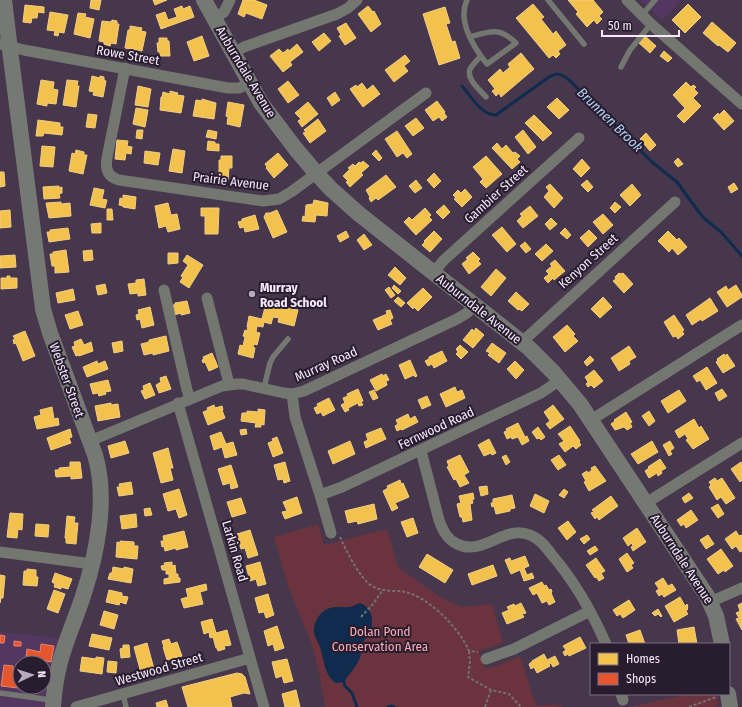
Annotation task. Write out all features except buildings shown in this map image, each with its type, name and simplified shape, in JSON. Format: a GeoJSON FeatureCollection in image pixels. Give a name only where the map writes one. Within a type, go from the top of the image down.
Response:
{"type":"FeatureCollection","features":[{"type":"Feature","properties":{"kind":"street","name":"Webster Street"},"geometry":{"type":"LineString","coordinates":[[4,0],[5,46],[43,309],[50,333],[90,441],[98,468],[101,490],[98,534],[92,564],[86,588],[61,657],[57,673],[53,704]]}},
{"type":"Feature","properties":{"kind":"street","name":"Auburndale Avenue"},"geometry":{"type":"LineString","coordinates":[[204,0],[266,110],[316,173],[355,210],[432,273],[522,342],[560,380],[591,420],[710,602],[718,623],[722,643]]}},
{"type":"Feature","properties":{"kind":"street"},"geometry":{"type":"LineString","coordinates":[[214,18],[224,12],[230,0]]}},
{"type":"Feature","properties":{"kind":"street"},"geometry":{"type":"LineString","coordinates":[[234,53],[244,47],[337,14],[348,8],[357,0]]}},
{"type":"Feature","properties":{"kind":"street"},"geometry":{"type":"LineString","coordinates":[[627,0],[651,24],[742,104]]}},
{"type":"Feature","properties":{"kind":"street","name":"Rowe Street"},"geometry":{"type":"LineString","coordinates":[[5,46],[228,88],[239,88],[250,83]]}},
{"type":"Feature","properties":{"kind":"street","name":"Prairie Avenue"},"geometry":{"type":"LineString","coordinates":[[125,68],[107,158],[107,169],[112,177],[120,180],[267,201],[287,194],[426,93]]}},
{"type":"Feature","properties":{"kind":"street","name":"Gambier Street"},"geometry":{"type":"LineString","coordinates":[[432,273],[444,260],[579,138]]}},
{"type":"Feature","properties":{"kind":"street","name":"Kenyon Street"},"geometry":{"type":"LineString","coordinates":[[522,342],[675,202]]}},
{"type":"Feature","properties":{"kind":"street"},"geometry":{"type":"LineString","coordinates":[[164,290],[185,383],[190,398]]}},
{"type":"Feature","properties":{"kind":"street"},"geometry":{"type":"LineString","coordinates":[[207,298],[229,384]]}},
{"type":"Feature","properties":{"kind":"street","name":"Murray Road"},"geometry":{"type":"LineString","coordinates":[[90,441],[214,388],[229,384],[244,384],[292,394],[310,388],[457,319],[467,313],[474,305]]}},
{"type":"Feature","properties":{"kind":"street"},"geometry":{"type":"LineString","coordinates":[[591,420],[742,325]]}},
{"type":"Feature","properties":{"kind":"street","name":"Fernwood Road"},"geometry":{"type":"LineString","coordinates":[[320,495],[342,487],[421,451],[541,393],[560,380]]}},
{"type":"Feature","properties":{"kind":"street"},"geometry":{"type":"LineString","coordinates":[[292,394],[295,417],[320,495],[335,532]]}},
{"type":"Feature","properties":{"kind":"street","name":"Larkin Road"},"geometry":{"type":"LineString","coordinates":[[178,403],[264,707]]}},
{"type":"Feature","properties":{"kind":"street"},"geometry":{"type":"LineString","coordinates":[[646,503],[742,443]]}},
{"type":"Feature","properties":{"kind":"street"},"geometry":{"type":"LineString","coordinates":[[421,451],[439,520],[448,537],[459,545],[472,548],[481,546],[512,533],[525,533],[533,536],[543,544],[574,583],[606,643]]}},
{"type":"Feature","properties":{"kind":"street"},"geometry":{"type":"LineString","coordinates":[[0,552],[92,564]]}},
{"type":"Feature","properties":{"kind":"street"},"geometry":{"type":"LineString","coordinates":[[710,602],[742,588]]}},
{"type":"Feature","properties":{"kind":"street"},"geometry":{"type":"LineString","coordinates":[[482,656],[514,649],[590,611]]}},
{"type":"Feature","properties":{"kind":"street","name":"Westwood Street"},"geometry":{"type":"LineString","coordinates":[[76,707],[250,658]]}},
{"type":"Feature","properties":{"kind":"lane"},"geometry":{"type":"LineString","coordinates":[[467,0],[464,8],[470,37],[476,49],[487,64],[516,42],[504,34],[496,31],[470,37]]}},
{"type":"Feature","properties":{"kind":"lane"},"geometry":{"type":"LineString","coordinates":[[548,0],[584,44]]}},
{"type":"Feature","properties":{"kind":"lane"},"geometry":{"type":"LineString","coordinates":[[642,15],[655,0]]}},
{"type":"Feature","properties":{"kind":"lane"},"geometry":{"type":"LineString","coordinates":[[621,68],[630,50],[651,24]]}},
{"type":"Feature","properties":{"kind":"lane"},"geometry":{"type":"LineString","coordinates":[[481,56],[471,68],[470,72],[472,80],[486,97]]}},
{"type":"Feature","properties":{"kind":"lane"},"geometry":{"type":"LineString","coordinates":[[264,388],[270,363],[288,339]]}},
{"type":"Feature","properties":{"kind":"lane"},"geometry":{"type":"LineString","coordinates":[[0,694],[53,704]]}},
{"type":"Feature","properties":{"kind":"lane"},"geometry":{"type":"LineString","coordinates":[[123,694],[126,707]]}},
{"type":"Feature","properties":{"kind":"path"},"geometry":{"type":"LineString","coordinates":[[335,532],[367,582],[373,587],[383,590],[406,592],[419,598],[440,613],[462,636],[469,651],[470,668],[468,677],[490,690],[509,694],[521,707]]}},
{"type":"Feature","properties":{"kind":"path"},"geometry":{"type":"LineString","coordinates":[[361,617],[383,590]]}},
{"type":"Feature","properties":{"kind":"path"},"geometry":{"type":"LineString","coordinates":[[469,651],[482,656]]}},
{"type":"Feature","properties":{"kind":"path"},"geometry":{"type":"LineString","coordinates":[[485,707],[490,690]]}},
{"type":"Feature","properties":{"kind":"path"},"geometry":{"type":"LineString","coordinates":[[689,707],[726,699]]}},
{"type":"Feature","properties":{"kind":"shaded area"},"geometry":{"type":"Polygon","coordinates":[[[641,0],[681,0],[662,21],[641,0]]]}},
{"type":"Feature","properties":{"kind":"shaded area"},"geometry":{"type":"Polygon","coordinates":[[[0,632],[58,638],[52,668],[52,655],[12,655],[12,695],[46,695],[44,707],[0,707],[0,632]]]}},
{"type":"Feature","properties":{"kind":"green space","name":"Dolan Pond Conservation Area"},"geometry":{"type":"Polygon","coordinates":[[[318,524],[324,545],[387,529],[398,567],[440,597],[461,607],[492,604],[503,643],[479,651],[485,669],[520,656],[536,706],[553,704],[565,707],[325,707],[319,673],[311,642],[289,589],[274,537],[318,524]]]}},
{"type":"Feature","properties":{"kind":"green space"},"geometry":{"type":"Polygon","coordinates":[[[684,695],[717,695],[719,706],[713,707],[631,707],[684,695]]]}},
{"type":"Feature","properties":{"kind":"water"},"geometry":{"type":"Polygon","coordinates":[[[360,603],[367,607],[371,614],[371,629],[363,643],[360,658],[357,664],[344,682],[336,683],[329,676],[325,666],[320,647],[314,634],[315,624],[320,614],[327,609],[333,607],[350,607],[360,603]]]}},
{"type":"Feature","properties":{"kind":"waterway","name":"Brunnen Brook"},"geometry":{"type":"LineString","coordinates":[[462,86],[481,108],[486,112],[496,115],[552,75],[559,74],[564,76],[652,162],[677,182],[705,219],[721,232],[742,256]]}},
{"type":"Feature","properties":{"kind":"waterway"},"geometry":{"type":"LineString","coordinates":[[344,682],[345,686],[352,693],[357,707]]}},
{"type":"Feature","properties":{"kind":"waterway"},"geometry":{"type":"LineString","coordinates":[[388,707],[394,707]]}},
{"type":"Feature","properties":{"kind":"place","name":"Murray Road School"},"geometry":{"type":"Point","coordinates":[252,294]}}]}
